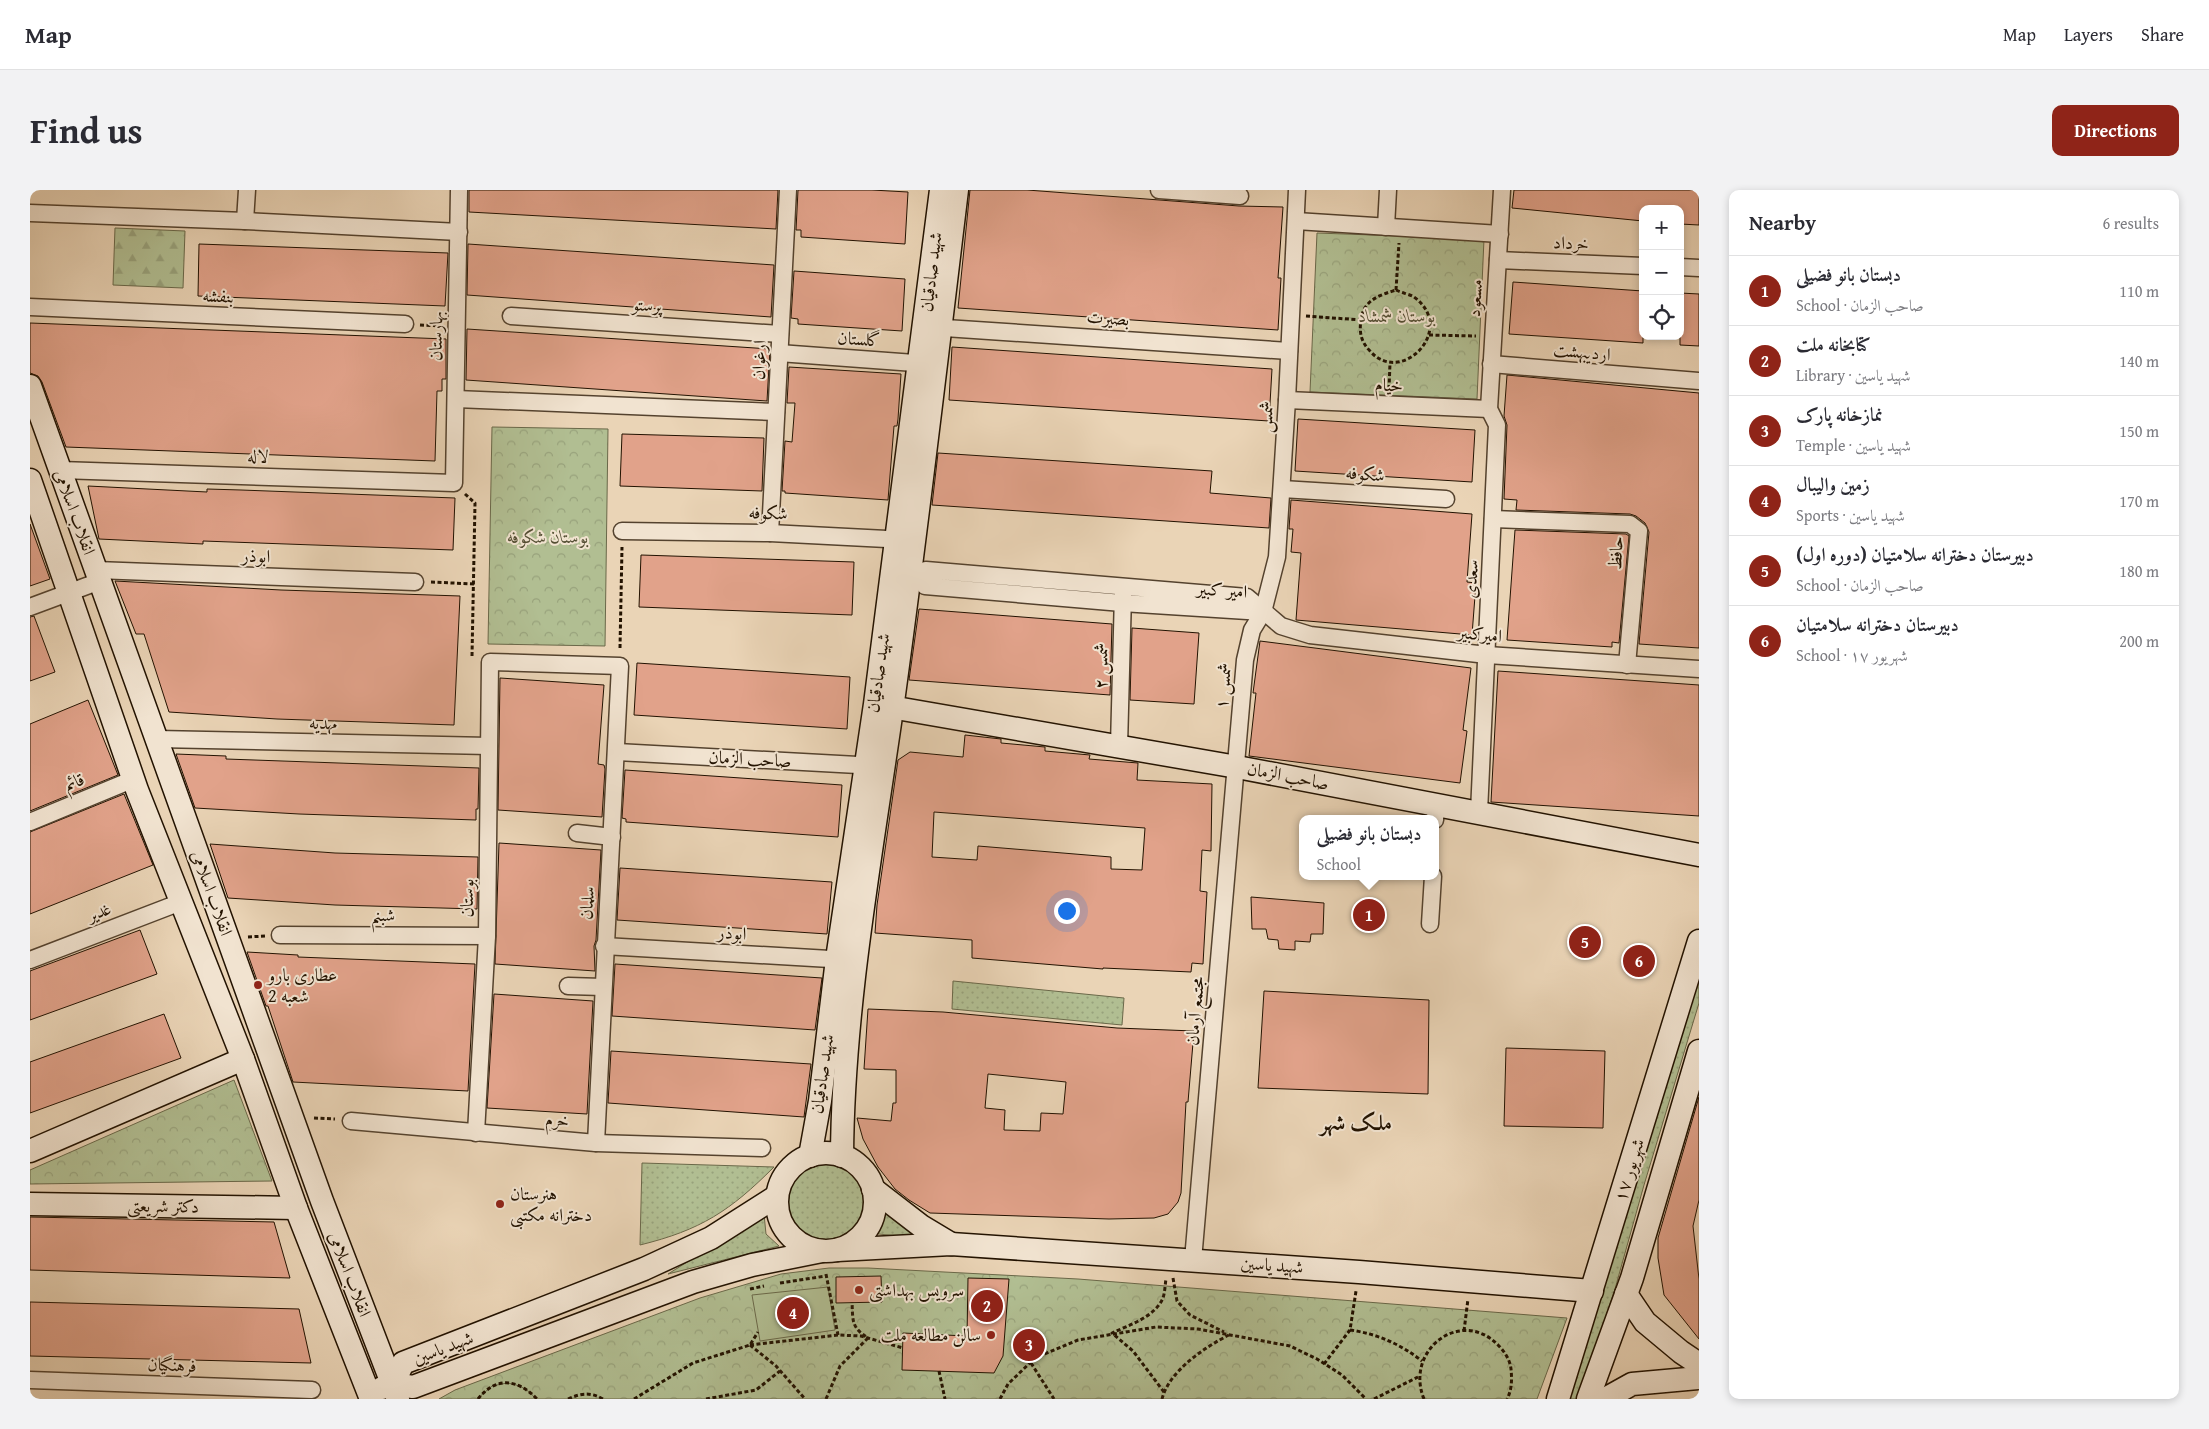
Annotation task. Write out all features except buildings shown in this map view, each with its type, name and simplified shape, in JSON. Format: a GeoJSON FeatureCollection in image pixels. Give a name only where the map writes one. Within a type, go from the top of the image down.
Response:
{"type":"FeatureCollection","features":[{"type":"Feature","properties":{"kind":"street"},"geometry":{"type":"LineString","coordinates":[[245,221],[247,190]]}},
{"type":"Feature","properties":{"kind":"street","name":"بهارستان"},"geometry":{"type":"LineString","coordinates":[[454,483],[459,190]]}},
{"type":"Feature","properties":{"kind":"street","name":"ارغوان"},"geometry":{"type":"LineString","coordinates":[[770,533],[788,190]]}},
{"type":"Feature","properties":{"kind":"street","name":"شهید صادقیان"},"geometry":{"type":"LineString","coordinates":[[932,327],[941,190]]}},
{"type":"Feature","properties":{"kind":"street","name":"شهید صادقیان"},"geometry":{"type":"LineString","coordinates":[[810,1156],[847,960],[883,705],[932,327],[957,190]]}},
{"type":"Feature","properties":{"kind":"street"},"geometry":{"type":"LineString","coordinates":[[1159,190],[1240,196]]}},
{"type":"Feature","properties":{"kind":"street","name":"شمس"},"geometry":{"type":"LineString","coordinates":[[1263,612],[1277,557],[1297,190]]}},
{"type":"Feature","properties":{"kind":"street"},"geometry":{"type":"LineString","coordinates":[[1388,190],[1393,227]]}},
{"type":"Feature","properties":{"kind":"street","name":"مسعود"},"geometry":{"type":"LineString","coordinates":[[1489,409],[1502,190]]}},
{"type":"Feature","properties":{"kind":"street"},"geometry":{"type":"LineString","coordinates":[[30,213],[245,221],[459,232]]}},
{"type":"Feature","properties":{"kind":"street"},"geometry":{"type":"LineString","coordinates":[[1296,222],[1500,234]]}},
{"type":"Feature","properties":{"kind":"street","name":"خرداد"},"geometry":{"type":"LineString","coordinates":[[1498,260],[1639,266]]}},
{"type":"Feature","properties":{"kind":"street"},"geometry":{"type":"LineString","coordinates":[[1684,267],[1699,268]]}},
{"type":"Feature","properties":{"kind":"street","name":"بنفشه"},"geometry":{"type":"LineString","coordinates":[[30,307],[404,324]]}},
{"type":"Feature","properties":{"kind":"street","name":"پرستو"},"geometry":{"type":"LineString","coordinates":[[511,316],[780,334]]}},
{"type":"Feature","properties":{"kind":"street","name":"بصیرت"},"geometry":{"type":"LineString","coordinates":[[932,327],[1289,351]]}},
{"type":"Feature","properties":{"kind":"street","name":"گلستان"},"geometry":{"type":"LineString","coordinates":[[779,353],[927,364]]}},
{"type":"Feature","properties":{"kind":"street","name":"اردیبهشت"},"geometry":{"type":"LineString","coordinates":[[1491,364],[1699,381]]}},
{"type":"Feature","properties":{"kind":"street","name":"انقلاب اسلامی"},"geometry":{"type":"LineString","coordinates":[[30,386],[291,1116],[395,1392]]}},
{"type":"Feature","properties":{"kind":"street"},"geometry":{"type":"LineString","coordinates":[[456,399],[776,412]]}},
{"type":"Feature","properties":{"kind":"street","name":"خیام"},"geometry":{"type":"LineString","coordinates":[[1287,400],[1489,409]]}},
{"type":"Feature","properties":{"kind":"street","name":"سعدی"},"geometry":{"type":"LineString","coordinates":[[1479,812],[1497,425],[1489,409]]}},
{"type":"Feature","properties":{"kind":"street","name":"لاله"},"geometry":{"type":"LineString","coordinates":[[60,470],[454,483]]}},
{"type":"Feature","properties":{"kind":"street","name":"انقلاب اسلامی"},"geometry":{"type":"LineString","coordinates":[[30,480],[134,779],[243,1059],[296,1208],[370,1396]]}},
{"type":"Feature","properties":{"kind":"street","name":"شکوفه"},"geometry":{"type":"LineString","coordinates":[[1282,489],[1446,499]]}},
{"type":"Feature","properties":{"kind":"street","name":"حافظ"},"geometry":{"type":"LineString","coordinates":[[1493,519],[1630,524],[1636,527],[1639,531],[1627,665]]}},
{"type":"Feature","properties":{"kind":"street","name":"شکوفه"},"geometry":{"type":"LineString","coordinates":[[622,531],[770,533],[904,540]]}},
{"type":"Feature","properties":{"kind":"street","name":"امیر کبیر"},"geometry":{"type":"LineString","coordinates":[[926,570],[1247,597],[1263,612],[1122,603],[925,586],[922,578],[926,570]]}},
{"type":"Feature","properties":{"kind":"street"},"geometry":{"type":"LineString","coordinates":[[30,607],[69,593],[98,575]]}},
{"type":"Feature","properties":{"kind":"street","name":"ابوذر"},"geometry":{"type":"LineString","coordinates":[[98,575],[415,582]]}},
{"type":"Feature","properties":{"kind":"street","name":"شمس ۲"},"geometry":{"type":"LineString","coordinates":[[1119,746],[1123,586]]}},
{"type":"Feature","properties":{"kind":"street","name":"امیرکبیر"},"geometry":{"type":"LineString","coordinates":[[1263,612],[1281,626],[1310,635],[1487,655],[1699,669]]}},
{"type":"Feature","properties":{"kind":"street","name":"شمس ۱"},"geometry":{"type":"LineString","coordinates":[[1237,767],[1247,643],[1252,630],[1263,612]]}},
{"type":"Feature","properties":{"kind":"street"},"geometry":{"type":"LineString","coordinates":[[490,662],[620,666]]}},
{"type":"Feature","properties":{"kind":"street","name":"بوستان"},"geometry":{"type":"LineString","coordinates":[[476,1133],[487,936],[490,662]]}},
{"type":"Feature","properties":{"kind":"street","name":"سلمان"},"geometry":{"type":"LineString","coordinates":[[596,1142],[604,946],[617,752],[620,666]]}},
{"type":"Feature","properties":{"kind":"street","name":"صاحب الزمان"},"geometry":{"type":"LineString","coordinates":[[883,705],[1237,767],[1436,812],[1479,812],[1699,855]]}},
{"type":"Feature","properties":{"kind":"street","name":"مهدیه"},"geometry":{"type":"LineString","coordinates":[[157,739],[489,746]]}},
{"type":"Feature","properties":{"kind":"street","name":"صاحب الزمان"},"geometry":{"type":"LineString","coordinates":[[617,752],[874,766]]}},
{"type":"Feature","properties":{"kind":"street","name":"مجتمع آرمان"},"geometry":{"type":"LineString","coordinates":[[1193,1260],[1237,767]]}},
{"type":"Feature","properties":{"kind":"street","name":"قائم"},"geometry":{"type":"LineString","coordinates":[[30,822],[134,779]]}},
{"type":"Feature","properties":{"kind":"street"},"geometry":{"type":"LineString","coordinates":[[577,833],[612,837]]}},
{"type":"Feature","properties":{"kind":"street"},"geometry":{"type":"LineString","coordinates":[[1430,924],[1433,880]]}},
{"type":"Feature","properties":{"kind":"street","name":"غدیر"},"geometry":{"type":"LineString","coordinates":[[30,960],[181,902]]}},
{"type":"Feature","properties":{"kind":"street","name":"شبنم"},"geometry":{"type":"LineString","coordinates":[[280,935],[487,936]]}},
{"type":"Feature","properties":{"kind":"street","name":"۱۷ شهریور"},"geometry":{"type":"LineString","coordinates":[[1558,1399],[1699,941]]}},
{"type":"Feature","properties":{"kind":"street","name":"ابوذر"},"geometry":{"type":"LineString","coordinates":[[604,946],[847,960]]}},
{"type":"Feature","properties":{"kind":"street","name":"شهید صادقیان"},"geometry":{"type":"LineString","coordinates":[[842,1156],[847,960]]}},
{"type":"Feature","properties":{"kind":"street"},"geometry":{"type":"LineString","coordinates":[[568,986],[602,987]]}},
{"type":"Feature","properties":{"kind":"street","name":"۱۷ شهریور"},"geometry":{"type":"LineString","coordinates":[[1588,1399],[1626,1294],[1699,1051]]}},
{"type":"Feature","properties":{"kind":"street"},"geometry":{"type":"LineString","coordinates":[[30,1151],[243,1059]]}},
{"type":"Feature","properties":{"kind":"street","name":"خرم"},"geometry":{"type":"LineString","coordinates":[[351,1120],[476,1133],[596,1142],[762,1148]]}},
{"type":"Feature","properties":{"kind":"street"},"geometry":{"type":"LineString","coordinates":[[777,1196],[781,1182],[789,1169],[810,1156],[821,1153],[842,1156]]}},
{"type":"Feature","properties":{"kind":"street","name":"شهید یاسین"},"geometry":{"type":"LineString","coordinates":[[395,1392],[413,1387],[693,1282],[752,1265],[849,1245],[860,1238],[868,1227],[874,1208],[873,1189],[867,1175],[856,1164],[842,1156]]}},
{"type":"Feature","properties":{"kind":"street","name":"شهید یاسین"},"geometry":{"type":"LineString","coordinates":[[873,1189],[921,1226],[951,1244]]}},
{"type":"Feature","properties":{"kind":"street","name":"شهید یاسین"},"geometry":{"type":"LineString","coordinates":[[777,1196],[777,1212],[783,1227],[793,1239],[806,1247],[829,1250],[951,1244],[1170,1258],[1592,1291]]}},
{"type":"Feature","properties":{"kind":"street","name":"شهید یاسین"},"geometry":{"type":"LineString","coordinates":[[395,1392],[403,1363],[644,1269],[711,1238],[777,1196]]}},
{"type":"Feature","properties":{"kind":"street","name":"دکتر شریعتی"},"geometry":{"type":"LineString","coordinates":[[30,1204],[296,1208]]}},
{"type":"Feature","properties":{"kind":"street"},"geometry":{"type":"LineString","coordinates":[[1626,1294],[1645,1322],[1681,1352],[1699,1364]]}},
{"type":"Feature","properties":{"kind":"street"},"geometry":{"type":"LineString","coordinates":[[1605,1399],[1632,1384],[1699,1378]]}},
{"type":"Feature","properties":{"kind":"street","name":"فرهنگیان"},"geometry":{"type":"LineString","coordinates":[[30,1380],[312,1390]]}},
{"type":"Feature","properties":{"kind":"street"},"geometry":{"type":"LineString","coordinates":[[370,1396],[395,1392]]}},
{"type":"Feature","properties":{"kind":"path"},"geometry":{"type":"LineString","coordinates":[[1393,227],[1396,290]]}},
{"type":"Feature","properties":{"kind":"path"},"geometry":{"type":"LineString","coordinates":[[1396,290],[1411,296],[1421,303],[1429,318],[1429,335],[1424,346],[1416,355],[1406,360],[1390,363],[1372,354],[1365,346],[1360,335],[1361,320],[1362,313],[1369,303],[1378,296],[1396,290]]}},
{"type":"Feature","properties":{"kind":"path"},"geometry":{"type":"LineString","coordinates":[[1291,316],[1361,320]]}},
{"type":"Feature","properties":{"kind":"path"},"geometry":{"type":"LineString","coordinates":[[404,324],[456,326]]}},
{"type":"Feature","properties":{"kind":"path"},"geometry":{"type":"LineString","coordinates":[[1429,335],[1493,336]]}},
{"type":"Feature","properties":{"kind":"path"},"geometry":{"type":"LineString","coordinates":[[1388,405],[1390,363]]}},
{"type":"Feature","properties":{"kind":"path"},"geometry":{"type":"LineString","coordinates":[[454,483],[475,503],[472,661],[490,662]]}},
{"type":"Feature","properties":{"kind":"path"},"geometry":{"type":"LineString","coordinates":[[620,666],[622,531]]}},
{"type":"Feature","properties":{"kind":"path"},"geometry":{"type":"LineString","coordinates":[[415,582],[474,584]]}},
{"type":"Feature","properties":{"kind":"path"},"geometry":{"type":"LineString","coordinates":[[228,939],[280,935]]}},
{"type":"Feature","properties":{"kind":"path"},"geometry":{"type":"LineString","coordinates":[[291,1116],[351,1120]]}},
{"type":"Feature","properties":{"kind":"path"},"geometry":{"type":"LineString","coordinates":[[1112,1333],[1144,1317],[1156,1308],[1163,1298],[1170,1258]]}},
{"type":"Feature","properties":{"kind":"path"},"geometry":{"type":"LineString","coordinates":[[1170,1258],[1177,1301],[1190,1315],[1230,1335]]}},
{"type":"Feature","properties":{"kind":"path"},"geometry":{"type":"LineString","coordinates":[[1324,1364],[1350,1330],[1359,1272]]}},
{"type":"Feature","properties":{"kind":"path"},"geometry":{"type":"LineString","coordinates":[[826,1276],[838,1335]]}},
{"type":"Feature","properties":{"kind":"path"},"geometry":{"type":"LineString","coordinates":[[1464,1331],[1470,1282]]}},
{"type":"Feature","properties":{"kind":"path"},"geometry":{"type":"LineString","coordinates":[[852,1302],[853,1322],[857,1331],[868,1338]]}},
{"type":"Feature","properties":{"kind":"path"},"geometry":{"type":"LineString","coordinates":[[1000,1399],[1008,1384],[1035,1358],[1078,1340],[1156,1327],[1198,1329],[1290,1346],[1342,1375],[1366,1399]]}},
{"type":"Feature","properties":{"kind":"path"},"geometry":{"type":"LineString","coordinates":[[1350,1330],[1372,1333],[1393,1341],[1422,1361]]}},
{"type":"Feature","properties":{"kind":"path"},"geometry":{"type":"LineString","coordinates":[[1423,1399],[1419,1377],[1425,1354],[1436,1342],[1449,1334],[1464,1331],[1480,1333],[1493,1340],[1504,1351],[1511,1365],[1512,1380],[1507,1399]]}},
{"type":"Feature","properties":{"kind":"path"},"geometry":{"type":"LineString","coordinates":[[750,1344],[758,1332]]}},
{"type":"Feature","properties":{"kind":"path"},"geometry":{"type":"LineString","coordinates":[[1112,1333],[1133,1351],[1164,1392]]}},
{"type":"Feature","properties":{"kind":"path"},"geometry":{"type":"LineString","coordinates":[[634,1399],[693,1363],[750,1344],[838,1335],[868,1338],[903,1348]]}},
{"type":"Feature","properties":{"kind":"path"},"geometry":{"type":"LineString","coordinates":[[1162,1399],[1173,1378],[1191,1360],[1209,1346],[1230,1335]]}},
{"type":"Feature","properties":{"kind":"path"},"geometry":{"type":"LineString","coordinates":[[826,1399],[840,1366],[868,1338]]}},
{"type":"Feature","properties":{"kind":"path"},"geometry":{"type":"LineString","coordinates":[[750,1344],[780,1371],[805,1399]]}},
{"type":"Feature","properties":{"kind":"path"},"geometry":{"type":"LineString","coordinates":[[1031,1363],[1054,1399]]}},
{"type":"Feature","properties":{"kind":"path"},"geometry":{"type":"LineString","coordinates":[[706,1399],[756,1390],[780,1371]]}},
{"type":"Feature","properties":{"kind":"path"},"geometry":{"type":"LineString","coordinates":[[939,1371],[945,1399]]}},
{"type":"Feature","properties":{"kind":"path"},"geometry":{"type":"LineString","coordinates":[[1374,1399],[1419,1377]]}},
{"type":"Feature","properties":{"kind":"path"},"geometry":{"type":"LineString","coordinates":[[478,1399],[484,1390],[495,1385],[507,1383],[519,1384],[537,1399]]}},
{"type":"Feature","properties":{"kind":"path"},"geometry":{"type":"LineString","coordinates":[[568,1399],[579,1394],[595,1395],[603,1399]]}},
{"type":"Feature","properties":{"kind":"green space"},"geometry":{"type":"Polygon","coordinates":[[[115,228],[185,231],[183,288],[113,285],[115,228]]]}},
{"type":"Feature","properties":{"kind":"green space","name":"بوستان شمشاد"},"geometry":{"type":"Polygon","coordinates":[[[1317,233],[1484,239],[1477,399],[1310,392],[1317,233]]]}},
{"type":"Feature","properties":{"kind":"green space","name":"بوستان شکوفه"},"geometry":{"type":"Polygon","coordinates":[[[492,427],[608,429],[605,646],[488,644],[492,427]]]}},
{"type":"Feature","properties":{"kind":"green space"},"geometry":{"type":"Polygon","coordinates":[[[1699,963],[1699,1003],[1615,1289],[1578,1399],[1566,1399],[1699,963]]]}},
{"type":"Feature","properties":{"kind":"green space"},"geometry":{"type":"Polygon","coordinates":[[[953,981],[1124,998],[1122,1025],[952,1009],[953,981]]]}},
{"type":"Feature","properties":{"kind":"green space"},"geometry":{"type":"Polygon","coordinates":[[[234,1080],[272,1181],[30,1184],[30,1170],[234,1080]]]}},
{"type":"Feature","properties":{"kind":"green space"},"geometry":{"type":"Polygon","coordinates":[[[818,1160],[834,1160],[850,1167],[861,1178],[868,1194],[865,1218],[856,1232],[850,1237],[834,1244],[818,1244],[802,1237],[791,1226],[784,1210],[784,1194],[791,1178],[802,1167],[818,1160]]]}},
{"type":"Feature","properties":{"kind":"green space"},"geometry":{"type":"Polygon","coordinates":[[[642,1163],[774,1167],[743,1196],[713,1217],[680,1233],[640,1245],[642,1163]]]}},
{"type":"Feature","properties":{"kind":"green space"},"geometry":{"type":"Polygon","coordinates":[[[882,1208],[932,1240],[870,1233],[879,1222],[882,1208]]]}},
{"type":"Feature","properties":{"kind":"green space"},"geometry":{"type":"Polygon","coordinates":[[[764,1214],[766,1234],[779,1246],[668,1274],[764,1214]]]}},
{"type":"Feature","properties":{"kind":"green space"},"geometry":{"type":"Polygon","coordinates":[[[829,1268],[868,1268],[1078,1279],[1567,1318],[1537,1399],[439,1399],[455,1390],[700,1298],[781,1274],[829,1268]]]}},
{"type":"Feature","properties":{"kind":"green space"},"geometry":{"type":"Polygon","coordinates":[[[828,1287],[835,1330],[760,1341],[752,1295],[828,1287]]]}},
{"type":"Feature","properties":{"kind":"green space"},"geometry":{"type":"Polygon","coordinates":[[[507,1383],[523,1388],[536,1399],[477,1399],[492,1386],[507,1383]]]}},
{"type":"Feature","properties":{"kind":"place","name":"دبستان بانو فضیلی"},"geometry":{"type":"Point","coordinates":[1369,915]}},
{"type":"Feature","properties":{"kind":"place","name":"دبیرستان دخترانه سلامتیان (دوره اول)"},"geometry":{"type":"Point","coordinates":[1585,942]}},
{"type":"Feature","properties":{"kind":"place","name":"دبیرستان دخترانه سلامتیان"},"geometry":{"type":"Point","coordinates":[1639,961]}},
{"type":"Feature","properties":{"kind":"place","name":"عطاری بارو شعبه 2"},"geometry":{"type":"Point","coordinates":[258,985]}},
{"type":"Feature","properties":{"kind":"place","name":"هنرستان دخترانه مکتبی"},"geometry":{"type":"Point","coordinates":[500,1204]}},
{"type":"Feature","properties":{"kind":"place","name":"سرویس بهداشتی"},"geometry":{"type":"Point","coordinates":[859,1290]}},
{"type":"Feature","properties":{"kind":"place","name":"کتابخانه ملت"},"geometry":{"type":"Point","coordinates":[987,1306]}},
{"type":"Feature","properties":{"kind":"place","name":"زمین والیبال"},"geometry":{"type":"Point","coordinates":[793,1313]}},
{"type":"Feature","properties":{"kind":"place","name":"سالن مطالعه ملت"},"geometry":{"type":"Point","coordinates":[991,1335]}},
{"type":"Feature","properties":{"kind":"place","name":"نمازخانه پارک"},"geometry":{"type":"Point","coordinates":[1029,1345]}},
{"type":"Feature","properties":{"kind":"district","name":"ملک شهر"},"geometry":{"type":"Point","coordinates":[1356,1122]}}]}
